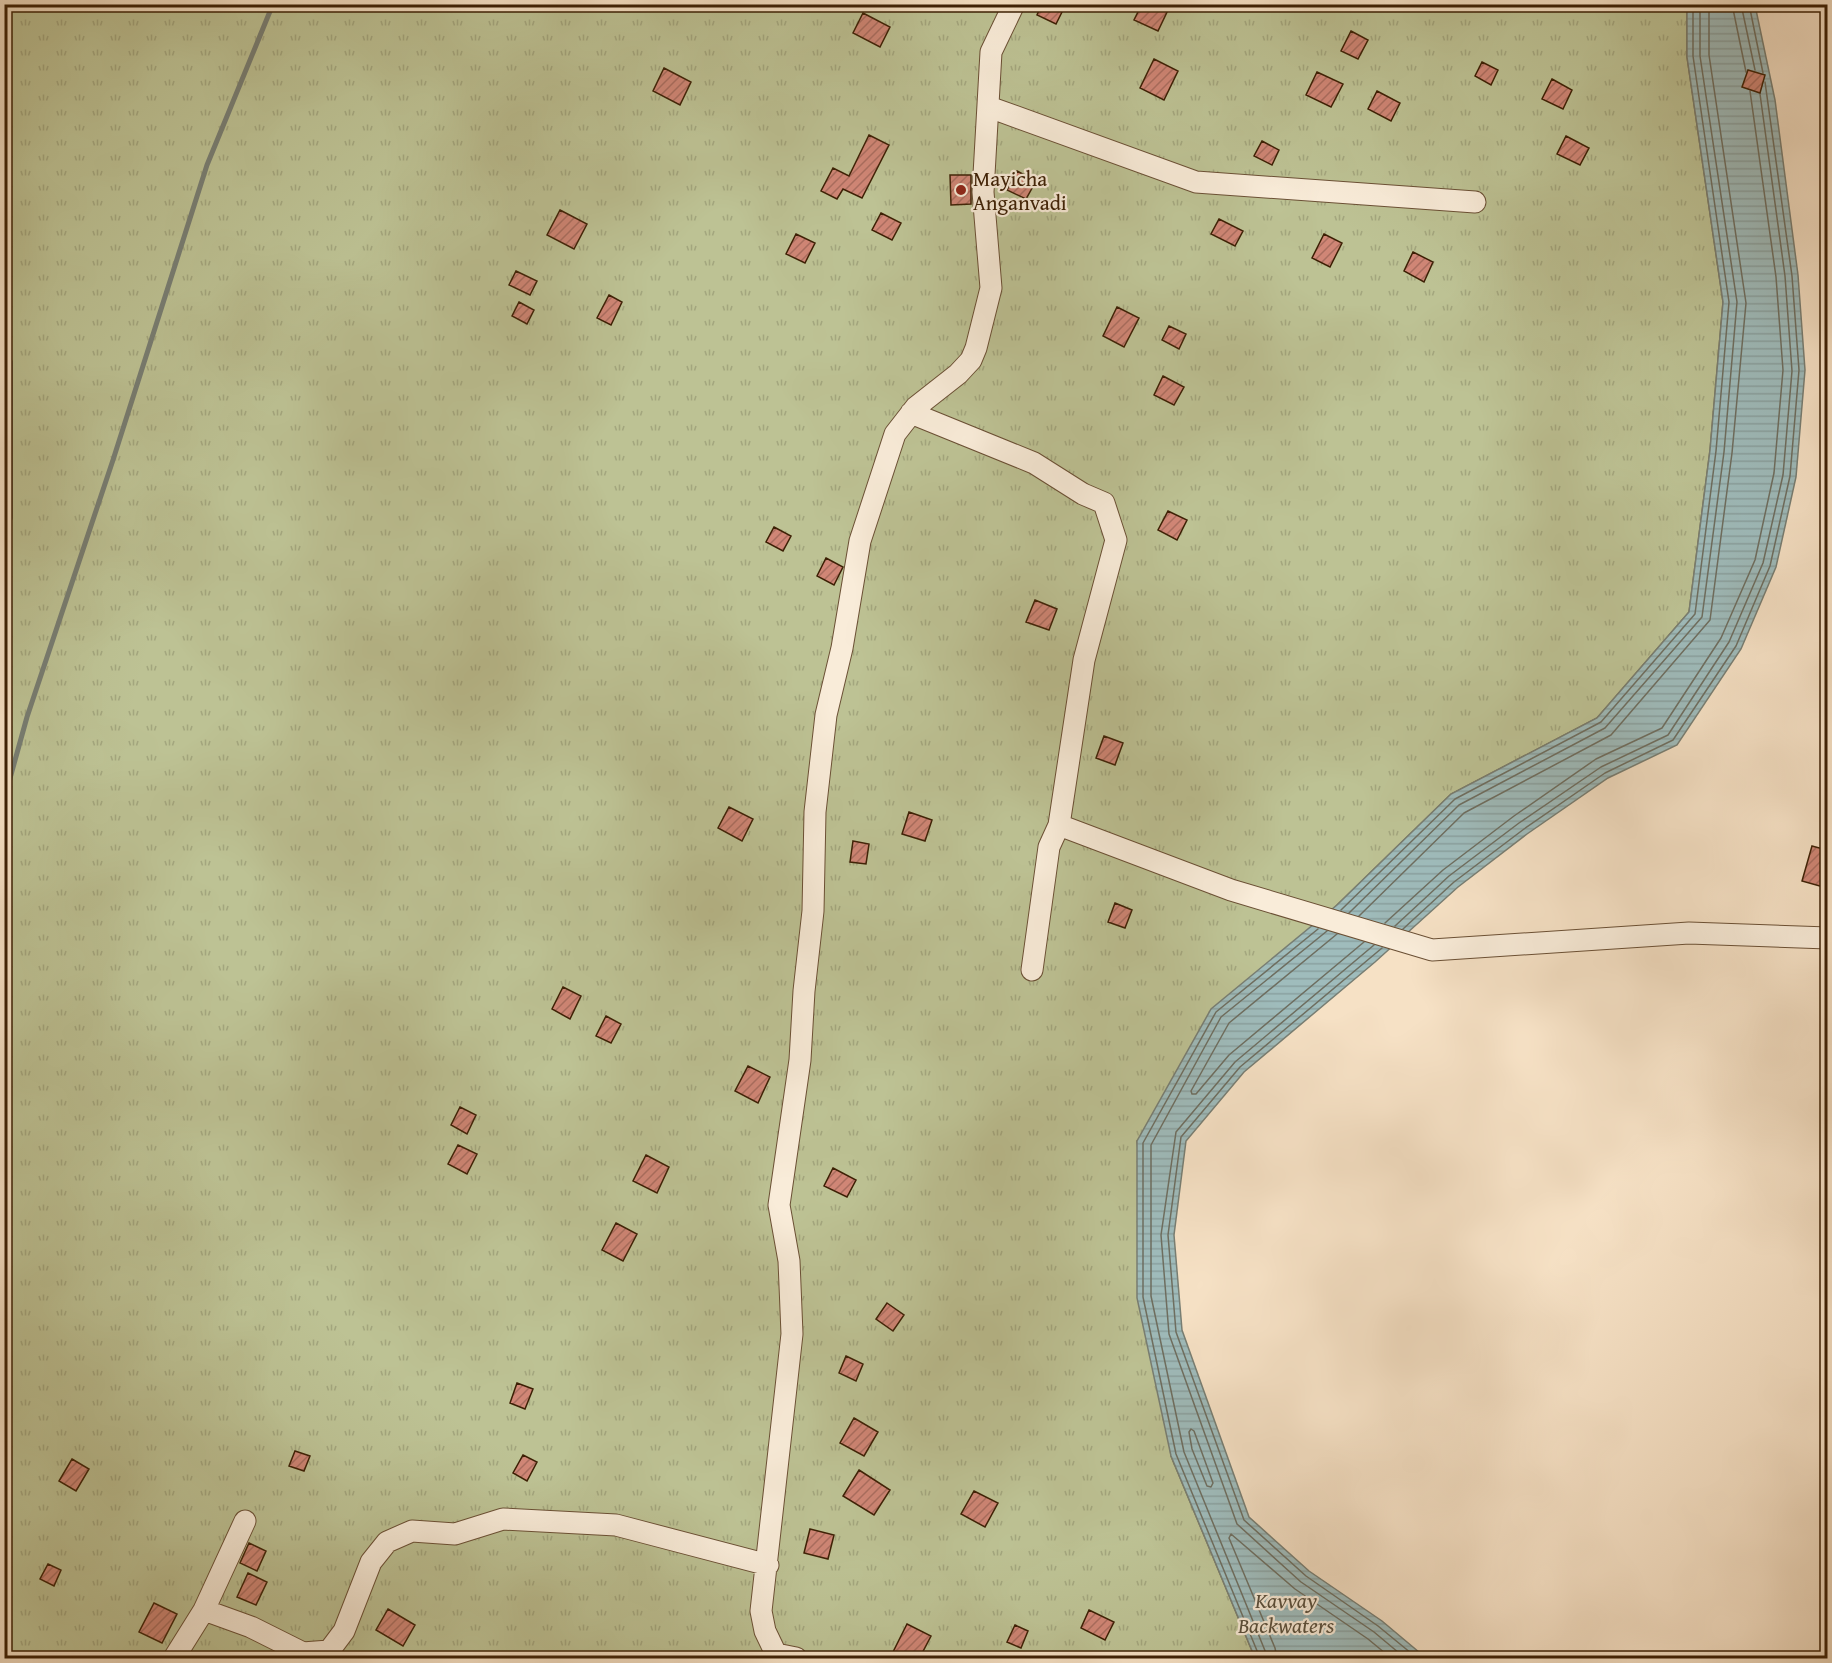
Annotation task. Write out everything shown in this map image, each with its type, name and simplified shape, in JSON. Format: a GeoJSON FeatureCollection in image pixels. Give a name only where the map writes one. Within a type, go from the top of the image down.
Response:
{"type":"FeatureCollection","features":[{"type":"Feature","properties":{"kind":"street"},"geometry":{"type":"LineString","coordinates":[[782,1657],[762,1622],[792,1334],[789,1260],[779,1205],[800,1060],[804,991],[813,911],[815,812],[826,715],[842,648],[860,541],[895,434],[911,413],[958,374],[971,360],[976,348],[991,288],[983,192],[991,52],[1014,4]]}},
{"type":"Feature","properties":{"kind":"street"},"geometry":{"type":"LineString","coordinates":[[989,107],[1196,182],[1476,202]]}},
{"type":"Feature","properties":{"kind":"street"},"geometry":{"type":"LineString","coordinates":[[911,413],[1034,463],[1083,494],[1104,503],[1113,526],[1116,540],[1084,660],[1059,825],[1049,847],[1032,970]]}},
{"type":"Feature","properties":{"kind":"street"},"geometry":{"type":"LineString","coordinates":[[1059,825],[1231,890],[1432,950],[1689,933],[1827,938]]}},
{"type":"Feature","properties":{"kind":"street"},"geometry":{"type":"LineString","coordinates":[[204,1610],[251,1627],[303,1653],[329,1651],[344,1631],[371,1562],[387,1542],[412,1531],[455,1534],[503,1519],[616,1525],[768,1565]]}},
{"type":"Feature","properties":{"kind":"street"},"geometry":{"type":"LineString","coordinates":[[174,1659],[204,1610],[245,1521]]}},
{"type":"Feature","properties":{"kind":"green space"},"geometry":{"type":"Polygon","coordinates":[[[5,5],[1687,5],[1687,57],[1723,302],[1710,450],[1689,612],[1597,718],[1451,794],[1337,905],[1137,1141],[1171,1456],[1255,1658],[5,1658],[4,542],[12,518],[12,362],[4,339],[5,5]]]}},
{"type":"Feature","properties":{"kind":"water","name":"Kavvay Backwaters"},"geometry":{"type":"Polygon","coordinates":[[[1687,5],[1755,5],[1775,100],[1798,275],[1805,370],[1796,477],[1776,567],[1741,649],[1677,745],[1608,778],[1527,834],[1458,887],[1375,962],[1244,1072],[1186,1141],[1174,1235],[1182,1330],[1249,1517],[1309,1571],[1382,1621],[1426,1658],[1255,1658],[1171,1456],[1137,1298],[1137,1141],[1211,1009],[1337,905],[1451,794],[1597,718],[1689,612],[1710,450],[1723,302],[1687,57],[1687,5]]]}},
{"type":"Feature","properties":{"kind":"water"},"geometry":{"type":"Polygon","coordinates":[[[5,339],[12,362],[12,518],[5,542],[5,339]]]}},
{"type":"Feature","properties":{"kind":"building"},"geometry":{"type":"Polygon","coordinates":[[[1042,4],[1066,4],[1056,24],[1037,15],[1042,4]]]}},
{"type":"Feature","properties":{"kind":"building"},"geometry":{"type":"Polygon","coordinates":[[[1142,4],[1157,4],[1168,10],[1158,31],[1134,20],[1142,4]]]}},
{"type":"Feature","properties":{"kind":"building"},"geometry":{"type":"Polygon","coordinates":[[[863,13],[890,27],[880,47],[853,33],[863,13]]]}},
{"type":"Feature","properties":{"kind":"building"},"geometry":{"type":"Polygon","coordinates":[[[1351,31],[1368,40],[1358,59],[1341,51],[1351,31]]]}},
{"type":"Feature","properties":{"kind":"building"},"geometry":{"type":"Polygon","coordinates":[[[1154,59],[1178,71],[1164,100],[1140,88],[1154,59]]]}},
{"type":"Feature","properties":{"kind":"building"},"geometry":{"type":"Polygon","coordinates":[[[1482,62],[1498,70],[1491,85],[1475,76],[1482,62]]]}},
{"type":"Feature","properties":{"kind":"building"},"geometry":{"type":"Polygon","coordinates":[[[664,68],[691,82],[680,105],[653,91],[664,68]]]}},
{"type":"Feature","properties":{"kind":"building"},"geometry":{"type":"Polygon","coordinates":[[[1748,70],[1765,75],[1760,93],[1742,87],[1748,70]]]}},
{"type":"Feature","properties":{"kind":"building"},"geometry":{"type":"Polygon","coordinates":[[[1317,72],[1343,84],[1331,107],[1306,95],[1317,72]]]}},
{"type":"Feature","properties":{"kind":"building"},"geometry":{"type":"Polygon","coordinates":[[[1552,79],[1572,90],[1563,109],[1542,99],[1552,79]]]}},
{"type":"Feature","properties":{"kind":"building"},"geometry":{"type":"Polygon","coordinates":[[[1377,91],[1400,103],[1391,121],[1368,109],[1377,91]]]}},
{"type":"Feature","properties":{"kind":"building"},"geometry":{"type":"Polygon","coordinates":[[[869,135],[889,145],[862,198],[843,189],[837,199],[821,191],[833,168],[849,176],[869,135]]]}},
{"type":"Feature","properties":{"kind":"building"},"geometry":{"type":"Polygon","coordinates":[[[1566,136],[1589,148],[1580,165],[1557,154],[1566,136]]]}},
{"type":"Feature","properties":{"kind":"building"},"geometry":{"type":"Polygon","coordinates":[[[1262,141],[1279,150],[1272,165],[1254,156],[1262,141]]]}},
{"type":"Feature","properties":{"kind":"building"},"geometry":{"type":"Polygon","coordinates":[[[1017,171],[1036,181],[1026,199],[1007,190],[1017,171]]]}},
{"type":"Feature","properties":{"kind":"building","name":"Mayicha Anganvadi"},"geometry":{"type":"Polygon","coordinates":[[[950,175],[971,175],[971,204],[951,205],[950,175]]]}},
{"type":"Feature","properties":{"kind":"building"},"geometry":{"type":"Polygon","coordinates":[[[560,210],[587,224],[574,249],[547,235],[560,210]]]}},
{"type":"Feature","properties":{"kind":"building"},"geometry":{"type":"Polygon","coordinates":[[[881,213],[901,223],[892,240],[872,230],[881,213]]]}},
{"type":"Feature","properties":{"kind":"building"},"geometry":{"type":"Polygon","coordinates":[[[1219,219],[1243,231],[1235,246],[1211,234],[1219,219]]]}},
{"type":"Feature","properties":{"kind":"building"},"geometry":{"type":"Polygon","coordinates":[[[796,234],[815,243],[805,263],[786,254],[796,234]]]}},
{"type":"Feature","properties":{"kind":"building"},"geometry":{"type":"Polygon","coordinates":[[[1324,234],[1342,243],[1330,267],[1312,258],[1324,234]]]}},
{"type":"Feature","properties":{"kind":"building"},"geometry":{"type":"Polygon","coordinates":[[[1413,252],[1433,262],[1424,282],[1404,271],[1413,252]]]}},
{"type":"Feature","properties":{"kind":"building"},"geometry":{"type":"Polygon","coordinates":[[[516,271],[537,281],[530,295],[509,285],[516,271]]]}},
{"type":"Feature","properties":{"kind":"building"},"geometry":{"type":"Polygon","coordinates":[[[609,295],[622,302],[611,325],[597,318],[609,295]]]}},
{"type":"Feature","properties":{"kind":"building"},"geometry":{"type":"Polygon","coordinates":[[[519,302],[534,310],[527,324],[512,316],[519,302]]]}},
{"type":"Feature","properties":{"kind":"building"},"geometry":{"type":"Polygon","coordinates":[[[1117,307],[1139,318],[1124,347],[1103,336],[1117,307]]]}},
{"type":"Feature","properties":{"kind":"building"},"geometry":{"type":"Polygon","coordinates":[[[1169,326],[1186,334],[1179,349],[1162,340],[1169,326]]]}},
{"type":"Feature","properties":{"kind":"building"},"geometry":{"type":"Polygon","coordinates":[[[1163,376],[1184,387],[1174,405],[1154,395],[1163,376]]]}},
{"type":"Feature","properties":{"kind":"building"},"geometry":{"type":"Polygon","coordinates":[[[1168,511],[1187,520],[1177,540],[1158,530],[1168,511]]]}},
{"type":"Feature","properties":{"kind":"building"},"geometry":{"type":"Polygon","coordinates":[[[774,527],[791,536],[783,551],[766,542],[774,527]]]}},
{"type":"Feature","properties":{"kind":"building"},"geometry":{"type":"Polygon","coordinates":[[[826,558],[843,567],[834,585],[817,576],[826,558]]]}},
{"type":"Feature","properties":{"kind":"building"},"geometry":{"type":"Polygon","coordinates":[[[1035,600],[1057,609],[1049,630],[1026,622],[1035,600]]]}},
{"type":"Feature","properties":{"kind":"building"},"geometry":{"type":"Polygon","coordinates":[[[1104,736],[1123,743],[1115,765],[1096,758],[1104,736]]]}},
{"type":"Feature","properties":{"kind":"building"},"geometry":{"type":"Polygon","coordinates":[[[729,807],[753,819],[742,841],[718,828],[729,807]]]}},
{"type":"Feature","properties":{"kind":"building"},"geometry":{"type":"Polygon","coordinates":[[[909,812],[932,820],[925,841],[902,834],[909,812]]]}},
{"type":"Feature","properties":{"kind":"building"},"geometry":{"type":"Polygon","coordinates":[[[853,841],[869,844],[866,864],[850,862],[853,841]]]}},
{"type":"Feature","properties":{"kind":"building"},"geometry":{"type":"Polygon","coordinates":[[[1812,846],[1827,850],[1827,888],[1802,881],[1812,846]]]}},
{"type":"Feature","properties":{"kind":"building"},"geometry":{"type":"Polygon","coordinates":[[[1115,903],[1132,910],[1125,928],[1108,922],[1115,903]]]}},
{"type":"Feature","properties":{"kind":"building"},"geometry":{"type":"Polygon","coordinates":[[[563,987],[581,996],[570,1019],[552,1009],[563,987]]]}},
{"type":"Feature","properties":{"kind":"building"},"geometry":{"type":"Polygon","coordinates":[[[606,1016],[621,1024],[611,1043],[596,1036],[606,1016]]]}},
{"type":"Feature","properties":{"kind":"building"},"geometry":{"type":"Polygon","coordinates":[[[748,1066],[770,1077],[758,1103],[735,1091],[748,1066]]]}},
{"type":"Feature","properties":{"kind":"building"},"geometry":{"type":"Polygon","coordinates":[[[460,1107],[476,1115],[467,1134],[451,1125],[460,1107]]]}},
{"type":"Feature","properties":{"kind":"building"},"geometry":{"type":"Polygon","coordinates":[[[458,1145],[477,1154],[467,1174],[448,1164],[458,1145]]]}},
{"type":"Feature","properties":{"kind":"building"},"geometry":{"type":"Polygon","coordinates":[[[646,1155],[669,1167],[657,1193],[633,1181],[646,1155]]]}},
{"type":"Feature","properties":{"kind":"building"},"geometry":{"type":"Polygon","coordinates":[[[833,1168],[856,1180],[847,1197],[824,1186],[833,1168]]]}},
{"type":"Feature","properties":{"kind":"building"},"geometry":{"type":"Polygon","coordinates":[[[616,1223],[637,1234],[623,1261],[602,1250],[616,1223]]]}},
{"type":"Feature","properties":{"kind":"building"},"geometry":{"type":"Polygon","coordinates":[[[887,1303],[904,1315],[893,1331],[876,1319],[887,1303]]]}},
{"type":"Feature","properties":{"kind":"building"},"geometry":{"type":"Polygon","coordinates":[[[846,1356],[863,1364],[856,1381],[839,1373],[846,1356]]]}},
{"type":"Feature","properties":{"kind":"building"},"geometry":{"type":"Polygon","coordinates":[[[517,1383],[533,1389],[525,1409],[510,1403],[517,1383]]]}},
{"type":"Feature","properties":{"kind":"building"},"geometry":{"type":"Polygon","coordinates":[[[854,1418],[878,1432],[864,1456],[840,1443],[854,1418]]]}},
{"type":"Feature","properties":{"kind":"building"},"geometry":{"type":"Polygon","coordinates":[[[295,1451],[310,1456],[304,1471],[289,1466],[295,1451]]]}},
{"type":"Feature","properties":{"kind":"building"},"geometry":{"type":"Polygon","coordinates":[[[523,1455],[537,1462],[527,1481],[513,1473],[523,1455]]]}},
{"type":"Feature","properties":{"kind":"building"},"geometry":{"type":"Polygon","coordinates":[[[72,1459],[89,1469],[76,1491],[59,1481],[72,1459]]]}},
{"type":"Feature","properties":{"kind":"building"},"geometry":{"type":"Polygon","coordinates":[[[859,1470],[890,1490],[874,1515],[843,1496],[859,1470]]]}},
{"type":"Feature","properties":{"kind":"building"},"geometry":{"type":"Polygon","coordinates":[[[974,1491],[998,1503],[985,1527],[961,1514],[974,1491]]]}},
{"type":"Feature","properties":{"kind":"building"},"geometry":{"type":"Polygon","coordinates":[[[810,1529],[834,1535],[828,1559],[804,1553],[810,1529]]]}},
{"type":"Feature","properties":{"kind":"building"},"geometry":{"type":"Polygon","coordinates":[[[249,1543],[266,1551],[257,1571],[240,1563],[249,1543]]]}},
{"type":"Feature","properties":{"kind":"building"},"geometry":{"type":"Polygon","coordinates":[[[48,1564],[61,1570],[54,1586],[40,1579],[48,1564]]]}},
{"type":"Feature","properties":{"kind":"building"},"geometry":{"type":"Polygon","coordinates":[[[248,1573],[267,1582],[256,1605],[237,1597],[248,1573]]]}},
{"type":"Feature","properties":{"kind":"building"},"geometry":{"type":"Polygon","coordinates":[[[154,1603],[177,1614],[162,1643],[139,1632],[154,1603]]]}},
{"type":"Feature","properties":{"kind":"building"},"geometry":{"type":"Polygon","coordinates":[[[388,1609],[415,1625],[403,1646],[376,1630],[388,1609]]]}},
{"type":"Feature","properties":{"kind":"building"},"geometry":{"type":"Polygon","coordinates":[[[1089,1610],[1114,1622],[1105,1640],[1081,1628],[1089,1610]]]}},
{"type":"Feature","properties":{"kind":"building"},"geometry":{"type":"Polygon","coordinates":[[[907,1624],[931,1636],[919,1659],[902,1659],[892,1654],[907,1624]]]}},
{"type":"Feature","properties":{"kind":"building"},"geometry":{"type":"Polygon","coordinates":[[[1015,1625],[1028,1631],[1021,1648],[1007,1642],[1015,1625]]]}},
{"type":"Feature","properties":{"kind":"waterway"},"geometry":{"type":"LineString","coordinates":[[4,800],[27,717],[113,460],[207,165],[273,4]]}},
{"type":"Feature","properties":{"kind":"place","name":"Mayicha Anganvadi"},"geometry":{"type":"Point","coordinates":[961,190]}}]}
